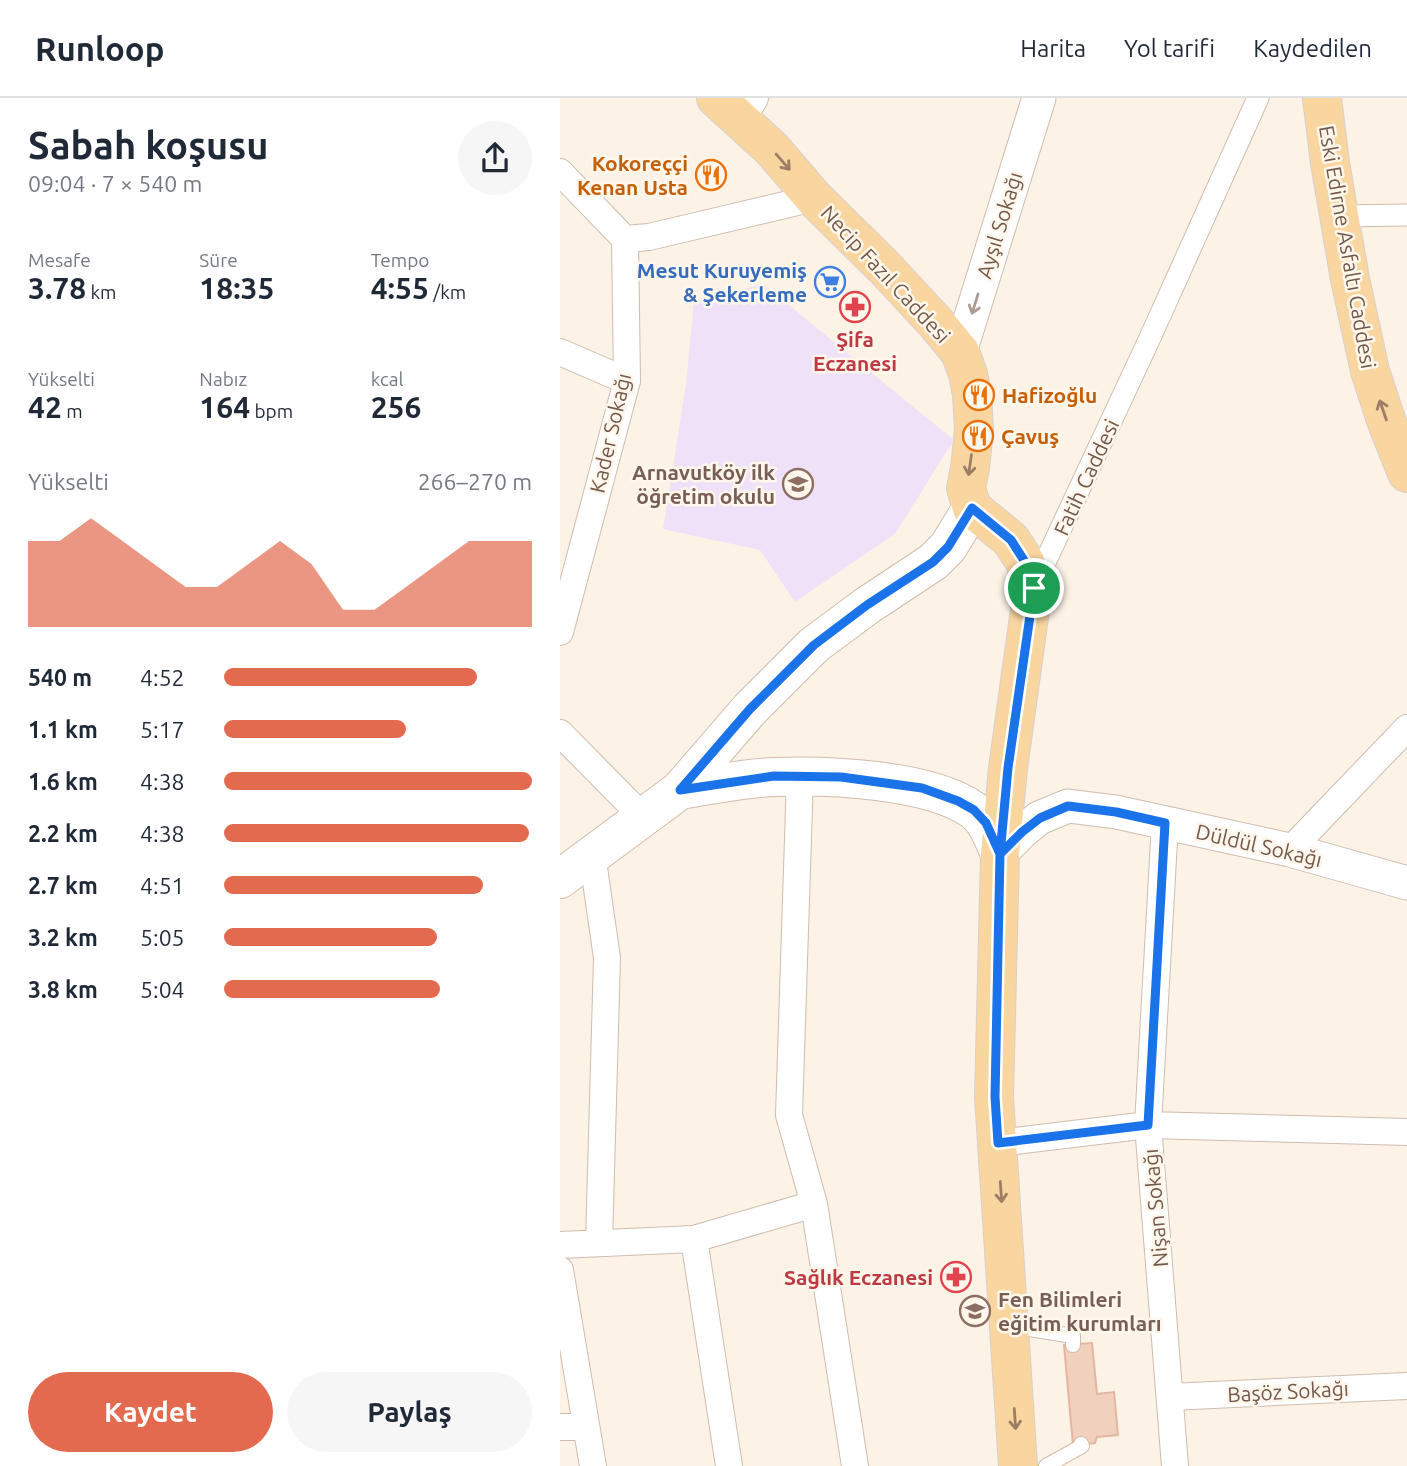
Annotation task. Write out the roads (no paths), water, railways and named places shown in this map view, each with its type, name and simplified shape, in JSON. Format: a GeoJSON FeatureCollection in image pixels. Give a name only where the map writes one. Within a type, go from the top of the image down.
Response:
{"type":"FeatureCollection","features":[{"type":"Feature","properties":{"kind":"main road","name":"Eski Edirne Asfaltı Caddesi"},"geometry":{"type":"LineString","coordinates":[[1322,98],[1350,279],[1370,371],[1407,473]]}},
{"type":"Feature","properties":{"kind":"main road","name":"Necip Fazıl Caddesi"},"geometry":{"type":"LineString","coordinates":[[738,106],[814,198],[885,268],[960,352],[972,394],[974,430],[966,488],[972,508]]}},
{"type":"Feature","properties":{"kind":"main road"},"geometry":{"type":"LineString","coordinates":[[560,878],[680,790],[750,709],[814,645],[867,605],[933,562],[948,547],[972,508],[1011,540],[1025,562],[1034,588]]}},
{"type":"Feature","properties":{"kind":"main road","name":"Fatih Caddesi"},"geometry":{"type":"LineString","coordinates":[[1018,1466],[995,1097],[1000,854],[1008,768],[1034,588]]}},
{"type":"Feature","properties":{"kind":"main road"},"geometry":{"type":"LineString","coordinates":[[750,709],[749,733],[754,754],[787,777]]}},
{"type":"Feature","properties":{"kind":"main road"},"geometry":{"type":"LineString","coordinates":[[680,790],[787,777],[841,777],[922,788],[974,810],[986,823],[1000,854]]}},
{"type":"Feature","properties":{"kind":"street","name":"Ayşıl Sokağı"},"geometry":{"type":"LineString","coordinates":[[960,352],[1039,98]]}},
{"type":"Feature","properties":{"kind":"street","name":"Fatih Caddesi"},"geometry":{"type":"LineString","coordinates":[[1034,588],[1258,98]]}},
{"type":"Feature","properties":{"kind":"street"},"geometry":{"type":"LineString","coordinates":[[560,172],[625,239],[649,237],[814,198]]}},
{"type":"Feature","properties":{"kind":"street"},"geometry":{"type":"LineString","coordinates":[[1340,216],[1407,215]]}},
{"type":"Feature","properties":{"kind":"street","name":"Kader Sokağı"},"geometry":{"type":"LineString","coordinates":[[560,632],[627,381],[625,239]]}},
{"type":"Feature","properties":{"kind":"street"},"geometry":{"type":"LineString","coordinates":[[560,352],[627,381]]}},
{"type":"Feature","properties":{"kind":"street"},"geometry":{"type":"LineString","coordinates":[[1290,850],[1407,728]]}},
{"type":"Feature","properties":{"kind":"street"},"geometry":{"type":"LineString","coordinates":[[560,733],[643,817]]}},
{"type":"Feature","properties":{"kind":"street"},"geometry":{"type":"LineString","coordinates":[[787,777],[789,1115],[814,1204],[855,1466]]}},
{"type":"Feature","properties":{"kind":"street","name":"Düldül Sokağı"},"geometry":{"type":"LineString","coordinates":[[1000,854],[1040,818],[1068,806],[1116,812],[1290,850],[1407,883]]}},
{"type":"Feature","properties":{"kind":"street","name":"Nişan Sokağı"},"geometry":{"type":"LineString","coordinates":[[1165,823],[1148,1125],[1175,1466]]}},
{"type":"Feature","properties":{"kind":"street"},"geometry":{"type":"LineString","coordinates":[[592,854],[607,958],[599,1243]]}},
{"type":"Feature","properties":{"kind":"street"},"geometry":{"type":"LineString","coordinates":[[998,1143],[1148,1125],[1407,1132]]}},
{"type":"Feature","properties":{"kind":"street"},"geometry":{"type":"LineString","coordinates":[[560,1245],[694,1239],[814,1204]]}},
{"type":"Feature","properties":{"kind":"street"},"geometry":{"type":"LineString","coordinates":[[694,1239],[729,1466]]}},
{"type":"Feature","properties":{"kind":"street"},"geometry":{"type":"LineString","coordinates":[[560,1270],[573,1427],[593,1466]]}},
{"type":"Feature","properties":{"kind":"street","name":"Başöz Sokağı"},"geometry":{"type":"LineString","coordinates":[[1170,1397],[1407,1386]]}},
{"type":"Feature","properties":{"kind":"lane"},"geometry":{"type":"LineString","coordinates":[[1009,1326],[1073,1336],[1073,1345]]}},
{"type":"Feature","properties":{"kind":"lane"},"geometry":{"type":"LineString","coordinates":[[1046,1466],[1082,1446],[1081,1444]]}},
{"type":"Feature","properties":{"kind":"place","name":"Kokoreççi Kenan Usta"},"geometry":{"type":"Point","coordinates":[711,175]}},
{"type":"Feature","properties":{"kind":"place","name":"Mesut Kuruyemiş & Şekerleme"},"geometry":{"type":"Point","coordinates":[830,282]}},
{"type":"Feature","properties":{"kind":"place","name":"Şifa Eczanesi"},"geometry":{"type":"Point","coordinates":[855,307]}},
{"type":"Feature","properties":{"kind":"place","name":"Hafizoğlu"},"geometry":{"type":"Point","coordinates":[979,395]}},
{"type":"Feature","properties":{"kind":"place","name":"Çavuş"},"geometry":{"type":"Point","coordinates":[978,436]}},
{"type":"Feature","properties":{"kind":"place","name":"Arnavutköy ilk öğretim okulu"},"geometry":{"type":"Point","coordinates":[798,484]}},
{"type":"Feature","properties":{"kind":"place","name":"Sağlık Eczanesi"},"geometry":{"type":"Point","coordinates":[956,1277]}},
{"type":"Feature","properties":{"kind":"place","name":"Fen Bilimleri eğitim kurumları"},"geometry":{"type":"Point","coordinates":[975,1311]}}]}
